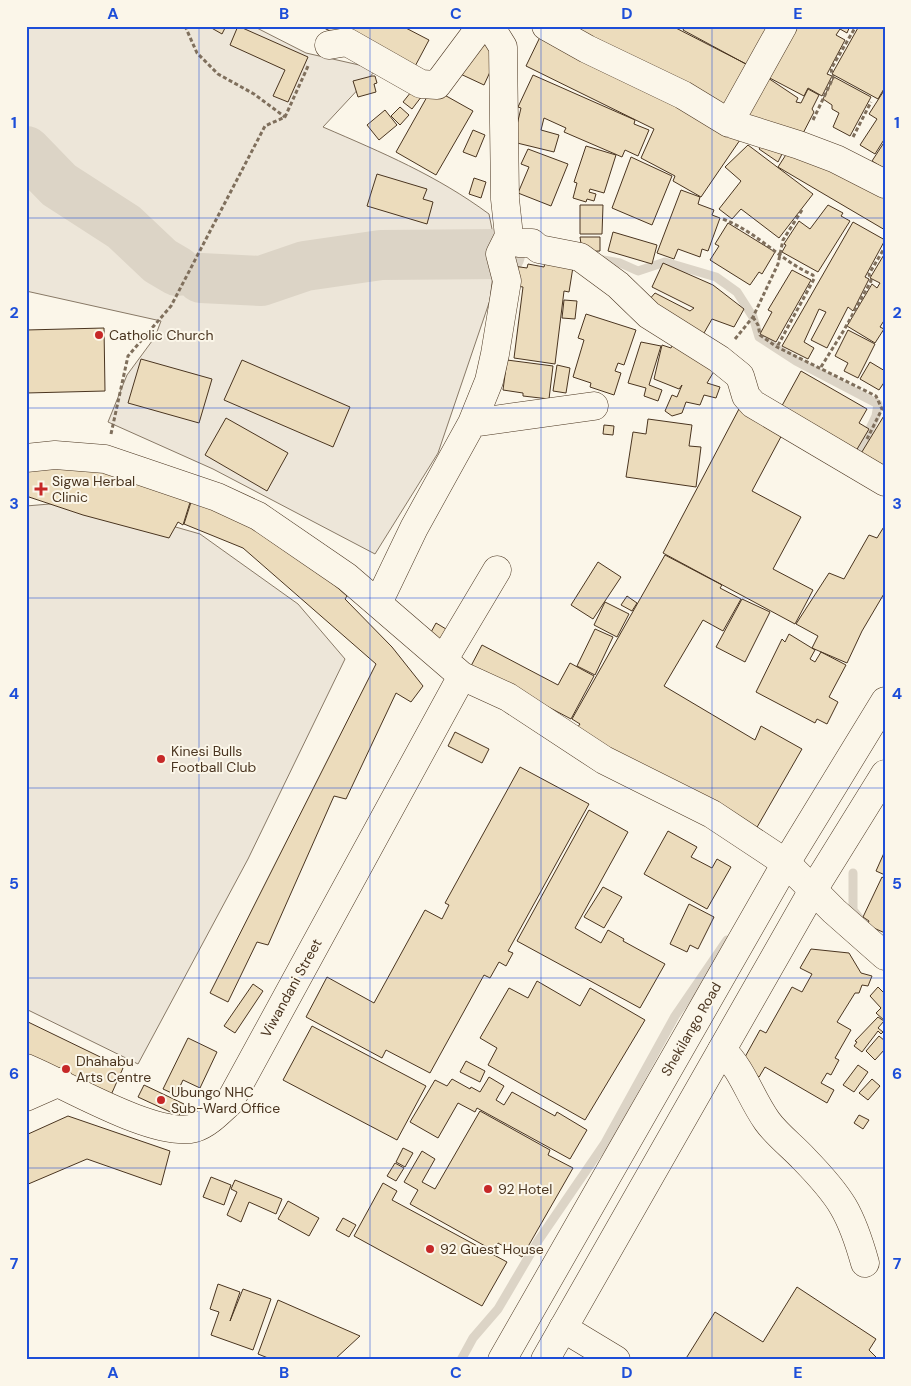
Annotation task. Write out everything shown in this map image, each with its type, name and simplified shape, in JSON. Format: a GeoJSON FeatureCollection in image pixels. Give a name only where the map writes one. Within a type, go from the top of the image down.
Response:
{"type":"FeatureCollection","features":[{"type":"Feature","properties":{"kind":"street"},"geometry":{"type":"LineString","coordinates":[[329,45],[347,42],[421,84],[437,85],[482,26]]}},
{"type":"Feature","properties":{"kind":"street"},"geometry":{"type":"LineString","coordinates":[[378,603],[414,528],[472,423],[489,381],[495,354],[507,281],[500,254],[509,236],[505,198],[503,47],[490,26]]}},
{"type":"Feature","properties":{"kind":"street"},"geometry":{"type":"LineString","coordinates":[[546,26],[587,49],[683,94],[728,123],[800,144],[841,160],[885,183]]}},
{"type":"Feature","properties":{"kind":"street"},"geometry":{"type":"LineString","coordinates":[[728,123],[783,26]]}},
{"type":"Feature","properties":{"kind":"street"},"geometry":{"type":"LineString","coordinates":[[800,144],[885,183]]}},
{"type":"Feature","properties":{"kind":"street"},"geometry":{"type":"LineString","coordinates":[[509,236],[518,243],[532,243],[540,249],[580,257],[618,285],[649,315],[719,359],[740,376],[746,396],[752,404],[885,482]]}},
{"type":"Feature","properties":{"kind":"street"},"geometry":{"type":"LineString","coordinates":[[472,423],[594,406]]}},
{"type":"Feature","properties":{"kind":"street"},"geometry":{"type":"LineString","coordinates":[[26,458],[55,455],[105,459],[217,497],[258,516],[347,577],[453,667],[508,697],[604,760],[712,814],[786,863],[885,956]]}},
{"type":"Feature","properties":{"kind":"street","name":"Viwandani Street"},"geometry":{"type":"LineString","coordinates":[[26,1068],[60,1082],[136,1121],[168,1128],[194,1128],[210,1120],[229,1103],[453,667],[497,570]]}},
{"type":"Feature","properties":{"kind":"street","name":"Shekilango Road"},"geometry":{"type":"LineString","coordinates":[[502,1360],[786,863],[885,701]]}},
{"type":"Feature","properties":{"kind":"street"},"geometry":{"type":"LineString","coordinates":[[545,1360],[813,890],[885,774]]}},
{"type":"Feature","properties":{"kind":"street"},"geometry":{"type":"LineString","coordinates":[[722,1050],[744,1078],[767,1121],[810,1164],[847,1210],[855,1227],[865,1263]]}},
{"type":"Feature","properties":{"kind":"street"},"geometry":{"type":"LineString","coordinates":[[26,1097],[60,1082]]}},
{"type":"Feature","properties":{"kind":"street"},"geometry":{"type":"LineString","coordinates":[[563,1328],[607,1356]]}},
{"type":"Feature","properties":{"kind":"path"},"geometry":{"type":"LineString","coordinates":[[185,26],[197,53],[218,74],[254,94],[285,117]]}},
{"type":"Feature","properties":{"kind":"path"},"geometry":{"type":"LineString","coordinates":[[800,144],[833,78],[831,69],[856,26]]}},
{"type":"Feature","properties":{"kind":"path"},"geometry":{"type":"LineString","coordinates":[[105,459],[128,356],[171,306],[265,126],[285,117],[315,52],[329,45]]}},
{"type":"Feature","properties":{"kind":"path"},"geometry":{"type":"LineString","coordinates":[[841,160],[871,102]]}},
{"type":"Feature","properties":{"kind":"path"},"geometry":{"type":"LineString","coordinates":[[719,359],[753,316],[778,264],[779,253],[784,240],[802,210]]}},
{"type":"Feature","properties":{"kind":"path"},"geometry":{"type":"LineString","coordinates":[[723,219],[742,226],[792,265],[814,277],[777,347]]}},
{"type":"Feature","properties":{"kind":"path"},"geometry":{"type":"LineString","coordinates":[[821,367],[871,281],[869,274],[885,247]]}},
{"type":"Feature","properties":{"kind":"path"},"geometry":{"type":"LineString","coordinates":[[753,316],[758,325],[760,335],[777,347],[870,391],[880,403],[882,409],[854,464]]}},
{"type":"Feature","properties":{"kind":"shaded area"},"geometry":{"type":"Polygon","coordinates":[[[26,26],[253,26],[306,53],[377,69],[323,127],[429,176],[489,214],[496,249],[490,300],[438,453],[375,554],[213,469],[108,422],[127,375],[155,337],[161,321],[26,291],[26,26]]]}},
{"type":"Feature","properties":{"kind":"shaded area","name":"Kinesi Bulls Football Club"},"geometry":{"type":"Polygon","coordinates":[[[85,501],[200,534],[298,604],[345,659],[248,859],[138,1064],[26,1009],[26,506],[85,501]]]}},
{"type":"Feature","properties":{"kind":"building"},"geometry":{"type":"Polygon","coordinates":[[[208,26],[226,26],[222,34],[208,26]]]}},
{"type":"Feature","properties":{"kind":"building"},"geometry":{"type":"Polygon","coordinates":[[[238,26],[308,57],[288,102],[273,96],[285,70],[230,45],[238,26]]]}},
{"type":"Feature","properties":{"kind":"building"},"geometry":{"type":"Polygon","coordinates":[[[320,26],[402,26],[429,40],[412,72],[320,26]]]}},
{"type":"Feature","properties":{"kind":"building"},"geometry":{"type":"Polygon","coordinates":[[[570,26],[672,26],[752,67],[730,108],[570,26]]]}},
{"type":"Feature","properties":{"kind":"building"},"geometry":{"type":"Polygon","coordinates":[[[685,26],[780,26],[757,70],[683,30],[685,26]]]}},
{"type":"Feature","properties":{"kind":"building"},"geometry":{"type":"Polygon","coordinates":[[[790,26],[850,26],[847,33],[840,29],[836,35],[845,40],[827,74],[832,76],[822,96],[808,88],[804,96],[764,75],[790,26]]]}},
{"type":"Feature","properties":{"kind":"building"},"geometry":{"type":"Polygon","coordinates":[[[859,26],[885,26],[885,87],[878,99],[832,74],[859,26]]]}},
{"type":"Feature","properties":{"kind":"building"},"geometry":{"type":"Polygon","coordinates":[[[541,35],[742,137],[701,197],[673,181],[675,176],[641,158],[654,129],[526,66],[541,35]]]}},
{"type":"Feature","properties":{"kind":"building"},"geometry":{"type":"Polygon","coordinates":[[[483,40],[501,48],[484,85],[454,71],[483,40]]]}},
{"type":"Feature","properties":{"kind":"building"},"geometry":{"type":"Polygon","coordinates":[[[759,72],[798,98],[796,102],[801,103],[808,89],[819,95],[812,109],[814,112],[799,141],[738,113],[759,72]]]}},
{"type":"Feature","properties":{"kind":"building"},"geometry":{"type":"Polygon","coordinates":[[[533,75],[635,120],[634,124],[649,130],[638,156],[625,150],[622,157],[564,132],[566,128],[544,118],[541,130],[559,135],[554,152],[513,142],[521,108],[518,107],[533,75]]]}},
{"type":"Feature","properties":{"kind":"building"},"geometry":{"type":"Polygon","coordinates":[[[375,76],[377,83],[374,84],[376,92],[358,97],[353,81],[375,76]]]}},
{"type":"Feature","properties":{"kind":"building"},"geometry":{"type":"Polygon","coordinates":[[[834,77],[871,97],[850,136],[833,127],[839,113],[832,109],[832,105],[823,99],[834,77]]]}},
{"type":"Feature","properties":{"kind":"building"},"geometry":{"type":"Polygon","coordinates":[[[432,88],[473,111],[436,175],[396,152],[432,88]]]}},
{"type":"Feature","properties":{"kind":"building"},"geometry":{"type":"Polygon","coordinates":[[[885,89],[885,138],[875,154],[860,145],[877,119],[869,114],[885,89]]]}},
{"type":"Feature","properties":{"kind":"building"},"geometry":{"type":"Polygon","coordinates":[[[411,92],[425,92],[412,109],[403,102],[411,92]]]}},
{"type":"Feature","properties":{"kind":"building"},"geometry":{"type":"Polygon","coordinates":[[[400,107],[409,115],[400,125],[391,116],[400,107]]]}},
{"type":"Feature","properties":{"kind":"building"},"geometry":{"type":"Polygon","coordinates":[[[385,110],[397,125],[379,140],[367,125],[385,110]]]}},
{"type":"Feature","properties":{"kind":"building"},"geometry":{"type":"Polygon","coordinates":[[[473,130],[485,135],[476,157],[463,152],[473,130]]]}},
{"type":"Feature","properties":{"kind":"building"},"geometry":{"type":"Polygon","coordinates":[[[885,141],[885,169],[872,161],[885,141]]]}},
{"type":"Feature","properties":{"kind":"building"},"geometry":{"type":"Polygon","coordinates":[[[765,142],[784,150],[778,162],[759,149],[765,142]]]}},
{"type":"Feature","properties":{"kind":"building"},"geometry":{"type":"Polygon","coordinates":[[[748,145],[813,194],[779,238],[741,209],[732,219],[719,209],[741,181],[725,167],[748,145]]]}},
{"type":"Feature","properties":{"kind":"building"},"geometry":{"type":"Polygon","coordinates":[[[586,146],[616,155],[604,193],[590,189],[589,192],[596,194],[594,201],[587,199],[586,202],[573,198],[577,183],[574,182],[586,146]]]}},
{"type":"Feature","properties":{"kind":"building"},"geometry":{"type":"Polygon","coordinates":[[[528,149],[568,164],[551,206],[518,193],[529,167],[521,164],[528,149]]]}},
{"type":"Feature","properties":{"kind":"building"},"geometry":{"type":"Polygon","coordinates":[[[789,150],[885,196],[885,230],[778,167],[789,150]]]}},
{"type":"Feature","properties":{"kind":"building"},"geometry":{"type":"Polygon","coordinates":[[[631,157],[672,176],[652,225],[612,208],[631,157]]]}},
{"type":"Feature","properties":{"kind":"building"},"geometry":{"type":"Polygon","coordinates":[[[377,174],[427,189],[423,199],[433,202],[427,224],[367,206],[377,174]]]}},
{"type":"Feature","properties":{"kind":"building"},"geometry":{"type":"Polygon","coordinates":[[[474,178],[486,182],[481,198],[469,194],[474,178]]]}},
{"type":"Feature","properties":{"kind":"building"},"geometry":{"type":"Polygon","coordinates":[[[681,190],[700,197],[698,204],[714,210],[712,215],[720,218],[708,251],[702,249],[700,257],[678,249],[674,259],[657,253],[681,190]]]}},
{"type":"Feature","properties":{"kind":"building"},"geometry":{"type":"Polygon","coordinates":[[[580,205],[603,205],[602,234],[580,234],[580,205]]]}},
{"type":"Feature","properties":{"kind":"building"},"geometry":{"type":"Polygon","coordinates":[[[828,205],[843,213],[841,216],[850,221],[818,272],[782,252],[786,245],[784,244],[799,221],[810,229],[828,205]]]}},
{"type":"Feature","properties":{"kind":"building"},"geometry":{"type":"Polygon","coordinates":[[[853,222],[885,240],[865,277],[869,279],[853,311],[848,307],[827,348],[811,340],[826,312],[819,309],[804,342],[814,348],[808,359],[782,346],[853,222]]]}},
{"type":"Feature","properties":{"kind":"building"},"geometry":{"type":"Polygon","coordinates":[[[728,223],[775,252],[762,274],[759,272],[750,285],[710,260],[719,246],[715,244],[728,223]]]}},
{"type":"Feature","properties":{"kind":"building"},"geometry":{"type":"Polygon","coordinates":[[[613,232],[657,245],[652,264],[608,251],[613,232]]]}},
{"type":"Feature","properties":{"kind":"building"},"geometry":{"type":"Polygon","coordinates":[[[580,237],[600,237],[600,251],[577,252],[581,244],[580,237]]]}},
{"type":"Feature","properties":{"kind":"building"},"geometry":{"type":"Polygon","coordinates":[[[885,253],[885,319],[880,327],[884,329],[875,343],[847,326],[872,284],[877,288],[880,283],[870,278],[885,253]]]}},
{"type":"Feature","properties":{"kind":"building"},"geometry":{"type":"Polygon","coordinates":[[[545,263],[573,267],[569,292],[564,291],[555,364],[514,358],[523,287],[510,285],[513,266],[527,268],[528,264],[544,267],[545,263]]]}},
{"type":"Feature","properties":{"kind":"building"},"geometry":{"type":"Polygon","coordinates":[[[663,263],[713,285],[744,309],[734,327],[712,319],[700,340],[648,301],[655,293],[690,311],[694,308],[652,287],[663,263]]]}},
{"type":"Feature","properties":{"kind":"building"},"geometry":{"type":"Polygon","coordinates":[[[792,270],[811,280],[776,342],[760,334],[772,312],[768,310],[792,270]]]}},
{"type":"Feature","properties":{"kind":"building"},"geometry":{"type":"Polygon","coordinates":[[[564,300],[577,301],[575,319],[562,318],[564,300]]]}},
{"type":"Feature","properties":{"kind":"building"},"geometry":{"type":"Polygon","coordinates":[[[586,314],[636,330],[624,365],[618,363],[615,371],[621,373],[614,395],[590,387],[591,383],[573,377],[584,340],[578,338],[586,314]]]}},
{"type":"Feature","properties":{"kind":"building"},"geometry":{"type":"Polygon","coordinates":[[[104,328],[105,391],[26,393],[26,330],[104,328]]]}},
{"type":"Feature","properties":{"kind":"building"},"geometry":{"type":"Polygon","coordinates":[[[848,330],[875,344],[858,378],[844,371],[848,363],[835,356],[848,330]]]}},
{"type":"Feature","properties":{"kind":"building"},"geometry":{"type":"Polygon","coordinates":[[[678,335],[719,363],[707,383],[720,387],[716,398],[704,395],[700,405],[686,402],[682,413],[672,416],[665,411],[672,395],[677,397],[682,385],[679,389],[654,379],[662,345],[671,348],[678,335]]]}},
{"type":"Feature","properties":{"kind":"building"},"geometry":{"type":"Polygon","coordinates":[[[641,342],[661,346],[649,385],[662,390],[658,401],[644,396],[646,388],[628,383],[641,342]]]}},
{"type":"Feature","properties":{"kind":"building"},"geometry":{"type":"Polygon","coordinates":[[[141,359],[212,379],[199,423],[128,403],[141,359]]]}},
{"type":"Feature","properties":{"kind":"building"},"geometry":{"type":"Polygon","coordinates":[[[242,360],[350,407],[333,447],[224,400],[242,360]]]}},
{"type":"Feature","properties":{"kind":"building"},"geometry":{"type":"Polygon","coordinates":[[[507,360],[553,366],[549,399],[523,396],[523,393],[503,390],[507,360]]]}},
{"type":"Feature","properties":{"kind":"building"},"geometry":{"type":"Polygon","coordinates":[[[870,362],[885,371],[885,381],[879,390],[860,379],[870,362]]]}},
{"type":"Feature","properties":{"kind":"building"},"geometry":{"type":"Polygon","coordinates":[[[557,365],[570,368],[566,393],[553,391],[557,365]]]}},
{"type":"Feature","properties":{"kind":"building"},"geometry":{"type":"Polygon","coordinates":[[[801,371],[867,409],[859,423],[869,429],[853,456],[778,413],[801,371]]]}},
{"type":"Feature","properties":{"kind":"building"},"geometry":{"type":"Polygon","coordinates":[[[740,407],[784,431],[752,491],[801,517],[773,569],[813,590],[795,624],[663,553],[740,407]]]}},
{"type":"Feature","properties":{"kind":"building"},"geometry":{"type":"Polygon","coordinates":[[[885,414],[885,476],[857,460],[885,414]]]}},
{"type":"Feature","properties":{"kind":"building"},"geometry":{"type":"Polygon","coordinates":[[[226,418],[288,453],[267,491],[205,455],[226,418]]]}},
{"type":"Feature","properties":{"kind":"building"},"geometry":{"type":"Polygon","coordinates":[[[648,419],[692,425],[689,446],[701,447],[696,487],[626,477],[633,432],[646,434],[648,419]]]}},
{"type":"Feature","properties":{"kind":"building"},"geometry":{"type":"Polygon","coordinates":[[[604,425],[614,426],[613,435],[603,434],[604,425]]]}},
{"type":"Feature","properties":{"kind":"building"},"geometry":{"type":"Polygon","coordinates":[[[26,465],[92,468],[192,496],[183,525],[178,522],[169,538],[83,515],[26,496],[26,465]]]}},
{"type":"Feature","properties":{"kind":"building"},"geometry":{"type":"Polygon","coordinates":[[[193,496],[273,531],[347,596],[345,599],[392,647],[423,686],[411,702],[396,693],[346,799],[334,796],[268,945],[257,942],[228,1002],[210,993],[376,664],[243,548],[184,524],[193,496]]]}},
{"type":"Feature","properties":{"kind":"building"},"geometry":{"type":"Polygon","coordinates":[[[885,525],[885,592],[862,631],[847,663],[812,648],[818,636],[796,624],[829,573],[844,579],[869,535],[877,538],[885,525]]]}},
{"type":"Feature","properties":{"kind":"building"},"geometry":{"type":"Polygon","coordinates":[[[665,555],[722,585],[720,588],[741,599],[723,631],[703,620],[664,686],[755,740],[761,726],[802,749],[756,829],[574,732],[580,724],[572,719],[665,555]]]}},
{"type":"Feature","properties":{"kind":"building"},"geometry":{"type":"Polygon","coordinates":[[[598,562],[621,577],[593,619],[571,605],[598,562]]]}},
{"type":"Feature","properties":{"kind":"building"},"geometry":{"type":"Polygon","coordinates":[[[627,596],[637,603],[632,611],[621,605],[627,596]]]}},
{"type":"Feature","properties":{"kind":"building"},"geometry":{"type":"Polygon","coordinates":[[[742,599],[770,612],[745,662],[716,647],[742,599]]]}},
{"type":"Feature","properties":{"kind":"building"},"geometry":{"type":"Polygon","coordinates":[[[605,602],[629,614],[617,637],[594,625],[605,602]]]}},
{"type":"Feature","properties":{"kind":"building"},"geometry":{"type":"Polygon","coordinates":[[[436,623],[446,629],[441,640],[430,634],[436,623]]]}},
{"type":"Feature","properties":{"kind":"building"},"geometry":{"type":"Polygon","coordinates":[[[595,629],[613,637],[595,675],[577,666],[595,629]]]}},
{"type":"Feature","properties":{"kind":"building"},"geometry":{"type":"Polygon","coordinates":[[[789,634],[815,650],[810,659],[815,662],[821,652],[846,665],[829,697],[838,702],[827,724],[817,719],[815,723],[756,692],[782,639],[785,642],[789,634]]]}},
{"type":"Feature","properties":{"kind":"building"},"geometry":{"type":"Polygon","coordinates":[[[482,645],[558,685],[570,663],[594,676],[571,719],[471,666],[482,645]]]}},
{"type":"Feature","properties":{"kind":"building"},"geometry":{"type":"Polygon","coordinates":[[[455,732],[489,749],[482,763],[448,746],[455,732]]]}},
{"type":"Feature","properties":{"kind":"building"},"geometry":{"type":"Polygon","coordinates":[[[520,767],[589,804],[508,951],[513,953],[506,966],[499,962],[490,978],[484,975],[430,1073],[386,1050],[382,1058],[306,1017],[327,977],[374,1003],[425,910],[442,919],[449,905],[445,903],[520,767]]]}},
{"type":"Feature","properties":{"kind":"building"},"geometry":{"type":"Polygon","coordinates":[[[589,810],[628,832],[575,928],[601,943],[608,930],[624,939],[623,941],[665,964],[640,1008],[517,941],[589,810]]]}},
{"type":"Feature","properties":{"kind":"building"},"geometry":{"type":"Polygon","coordinates":[[[668,831],[697,847],[691,857],[712,868],[717,859],[731,867],[707,909],[644,874],[668,831]]]}},
{"type":"Feature","properties":{"kind":"building"},"geometry":{"type":"Polygon","coordinates":[[[885,853],[885,875],[876,871],[885,853]]]}},
{"type":"Feature","properties":{"kind":"building"},"geometry":{"type":"Polygon","coordinates":[[[882,877],[885,879],[885,933],[867,925],[869,921],[863,917],[882,877]]]}},
{"type":"Feature","properties":{"kind":"building"},"geometry":{"type":"Polygon","coordinates":[[[603,887],[622,897],[604,928],[584,917],[603,887]]]}},
{"type":"Feature","properties":{"kind":"building"},"geometry":{"type":"Polygon","coordinates":[[[689,904],[714,917],[698,949],[690,945],[687,952],[670,944],[689,904]]]}},
{"type":"Feature","properties":{"kind":"building"},"geometry":{"type":"Polygon","coordinates":[[[811,949],[849,953],[861,973],[872,976],[868,986],[862,985],[859,993],[855,993],[837,1022],[851,1030],[835,1058],[839,1060],[831,1075],[827,1073],[821,1083],[834,1090],[827,1103],[765,1067],[759,1077],[740,1066],[760,1030],[766,1033],[792,987],[802,992],[812,974],[800,968],[811,949]]]}},
{"type":"Feature","properties":{"kind":"building"},"geometry":{"type":"Polygon","coordinates":[[[537,981],[580,1006],[590,988],[645,1020],[585,1120],[488,1065],[497,1048],[480,1038],[509,988],[528,998],[537,981]]]}},
{"type":"Feature","properties":{"kind":"building"},"geometry":{"type":"Polygon","coordinates":[[[253,984],[263,991],[235,1033],[224,1026],[253,984]]]}},
{"type":"Feature","properties":{"kind":"building"},"geometry":{"type":"Polygon","coordinates":[[[878,987],[885,994],[885,1021],[876,1013],[881,1008],[870,996],[878,987]]]}},
{"type":"Feature","properties":{"kind":"building"},"geometry":{"type":"Polygon","coordinates":[[[878,1017],[884,1021],[878,1028],[883,1032],[881,1034],[878,1031],[862,1052],[854,1046],[857,1042],[855,1041],[878,1017]]]}},
{"type":"Feature","properties":{"kind":"building"},"geometry":{"type":"Polygon","coordinates":[[[26,1021],[123,1068],[111,1095],[26,1054],[26,1021]]]}},
{"type":"Feature","properties":{"kind":"building"},"geometry":{"type":"Polygon","coordinates":[[[312,1026],[426,1086],[397,1140],[283,1080],[312,1026]]]}},
{"type":"Feature","properties":{"kind":"building"},"geometry":{"type":"Polygon","coordinates":[[[879,1036],[885,1041],[885,1049],[875,1060],[866,1051],[879,1036]]]}},
{"type":"Feature","properties":{"kind":"building"},"geometry":{"type":"Polygon","coordinates":[[[188,1038],[217,1052],[200,1088],[183,1080],[176,1095],[163,1089],[188,1038]]]}},
{"type":"Feature","properties":{"kind":"building"},"geometry":{"type":"Polygon","coordinates":[[[466,1061],[485,1071],[480,1082],[460,1072],[466,1061]]]}},
{"type":"Feature","properties":{"kind":"building"},"geometry":{"type":"Polygon","coordinates":[[[858,1065],[868,1072],[854,1092],[843,1085],[858,1065]]]}},
{"type":"Feature","properties":{"kind":"building"},"geometry":{"type":"Polygon","coordinates":[[[489,1077],[504,1086],[496,1100],[504,1105],[512,1092],[555,1116],[557,1112],[587,1130],[570,1159],[477,1108],[475,1112],[458,1103],[438,1138],[410,1122],[435,1080],[447,1086],[452,1079],[480,1092],[489,1077]]]}},
{"type":"Feature","properties":{"kind":"building"},"geometry":{"type":"Polygon","coordinates":[[[872,1079],[880,1086],[868,1100],[859,1093],[872,1079]]]}},
{"type":"Feature","properties":{"kind":"building","name":"Ubungo NHC Sub-Ward Office"},"geometry":{"type":"Polygon","coordinates":[[[144,1085],[184,1104],[179,1116],[138,1097],[144,1085]]]}},
{"type":"Feature","properties":{"kind":"building"},"geometry":{"type":"Polygon","coordinates":[[[480,1111],[550,1150],[548,1155],[573,1168],[522,1257],[498,1243],[494,1251],[410,1204],[418,1190],[404,1182],[422,1151],[435,1159],[422,1182],[435,1189],[480,1111]]]}},
{"type":"Feature","properties":{"kind":"building"},"geometry":{"type":"Polygon","coordinates":[[[859,1115],[869,1120],[863,1129],[854,1123],[859,1115]]]}},
{"type":"Feature","properties":{"kind":"building"},"geometry":{"type":"Polygon","coordinates":[[[68,1116],[170,1151],[161,1185],[87,1159],[26,1185],[26,1135],[68,1116]]]}},
{"type":"Feature","properties":{"kind":"building"},"geometry":{"type":"Polygon","coordinates":[[[403,1148],[413,1153],[405,1167],[396,1162],[403,1148]]]}},
{"type":"Feature","properties":{"kind":"building"},"geometry":{"type":"Polygon","coordinates":[[[395,1163],[404,1168],[396,1181],[387,1176],[395,1163]]]}},
{"type":"Feature","properties":{"kind":"building"},"geometry":{"type":"Polygon","coordinates":[[[211,1177],[231,1185],[224,1205],[203,1197],[211,1177]]]}},
{"type":"Feature","properties":{"kind":"building"},"geometry":{"type":"Polygon","coordinates":[[[235,1180],[282,1199],[276,1214],[249,1202],[241,1222],[227,1215],[237,1192],[231,1189],[235,1180]]]}},
{"type":"Feature","properties":{"kind":"building","name":"92 Guest House"},"geometry":{"type":"Polygon","coordinates":[[[383,1183],[397,1191],[392,1200],[507,1262],[482,1306],[354,1236],[383,1183]]]}},
{"type":"Feature","properties":{"kind":"building"},"geometry":{"type":"Polygon","coordinates":[[[288,1201],[319,1218],[309,1236],[278,1219],[288,1201]]]}},
{"type":"Feature","properties":{"kind":"building"},"geometry":{"type":"Polygon","coordinates":[[[343,1218],[356,1225],[349,1237],[336,1230],[343,1218]]]}},
{"type":"Feature","properties":{"kind":"building"},"geometry":{"type":"Polygon","coordinates":[[[218,1284],[240,1292],[230,1321],[243,1289],[271,1299],[253,1350],[211,1335],[219,1312],[210,1309],[218,1284]]]}},
{"type":"Feature","properties":{"kind":"building"},"geometry":{"type":"Polygon","coordinates":[[[797,1287],[876,1339],[869,1350],[879,1360],[685,1360],[715,1312],[763,1342],[797,1287]]]}},
{"type":"Feature","properties":{"kind":"building"},"geometry":{"type":"Polygon","coordinates":[[[278,1300],[360,1336],[334,1360],[273,1360],[258,1354],[278,1300]]]}},
{"type":"Feature","properties":{"kind":"waterway"},"geometry":{"type":"LineString","coordinates":[[26,151],[59,185],[124,227],[160,261],[177,271]]}},
{"type":"Feature","properties":{"kind":"waterway"},"geometry":{"type":"LineString","coordinates":[[201,278],[261,281],[305,266],[381,255],[500,254]]}},
{"type":"Feature","properties":{"kind":"waterway"},"geometry":{"type":"LineString","coordinates":[[597,259],[620,263],[638,271],[665,262],[716,277],[737,292],[753,317],[759,337],[796,361],[878,404],[876,416],[855,460]]}},
{"type":"Feature","properties":{"kind":"waterway"},"geometry":{"type":"LineString","coordinates":[[853,873],[853,910],[860,919]]}},
{"type":"Feature","properties":{"kind":"waterway"},"geometry":{"type":"LineString","coordinates":[[461,1360],[473,1338],[498,1309],[538,1241],[605,1143],[675,1016],[727,940]]}},
{"type":"Feature","properties":{"kind":"place","name":"Catholic Church"},"geometry":{"type":"Point","coordinates":[99,335]}},
{"type":"Feature","properties":{"kind":"place","name":"Sigwa Herbal Clinic"},"geometry":{"type":"Point","coordinates":[41,489]}},
{"type":"Feature","properties":{"kind":"place","name":"Kinesi Bulls Football Club"},"geometry":{"type":"Point","coordinates":[161,759]}},
{"type":"Feature","properties":{"kind":"place","name":"Dhahabu Arts Centre"},"geometry":{"type":"Point","coordinates":[66,1069]}},
{"type":"Feature","properties":{"kind":"place","name":"Ubungo NHC Sub-Ward Office"},"geometry":{"type":"Point","coordinates":[161,1100]}},
{"type":"Feature","properties":{"kind":"place","name":"92 Hotel"},"geometry":{"type":"Point","coordinates":[488,1189]}},
{"type":"Feature","properties":{"kind":"place","name":"92 Guest House"},"geometry":{"type":"Point","coordinates":[430,1249]}}]}
